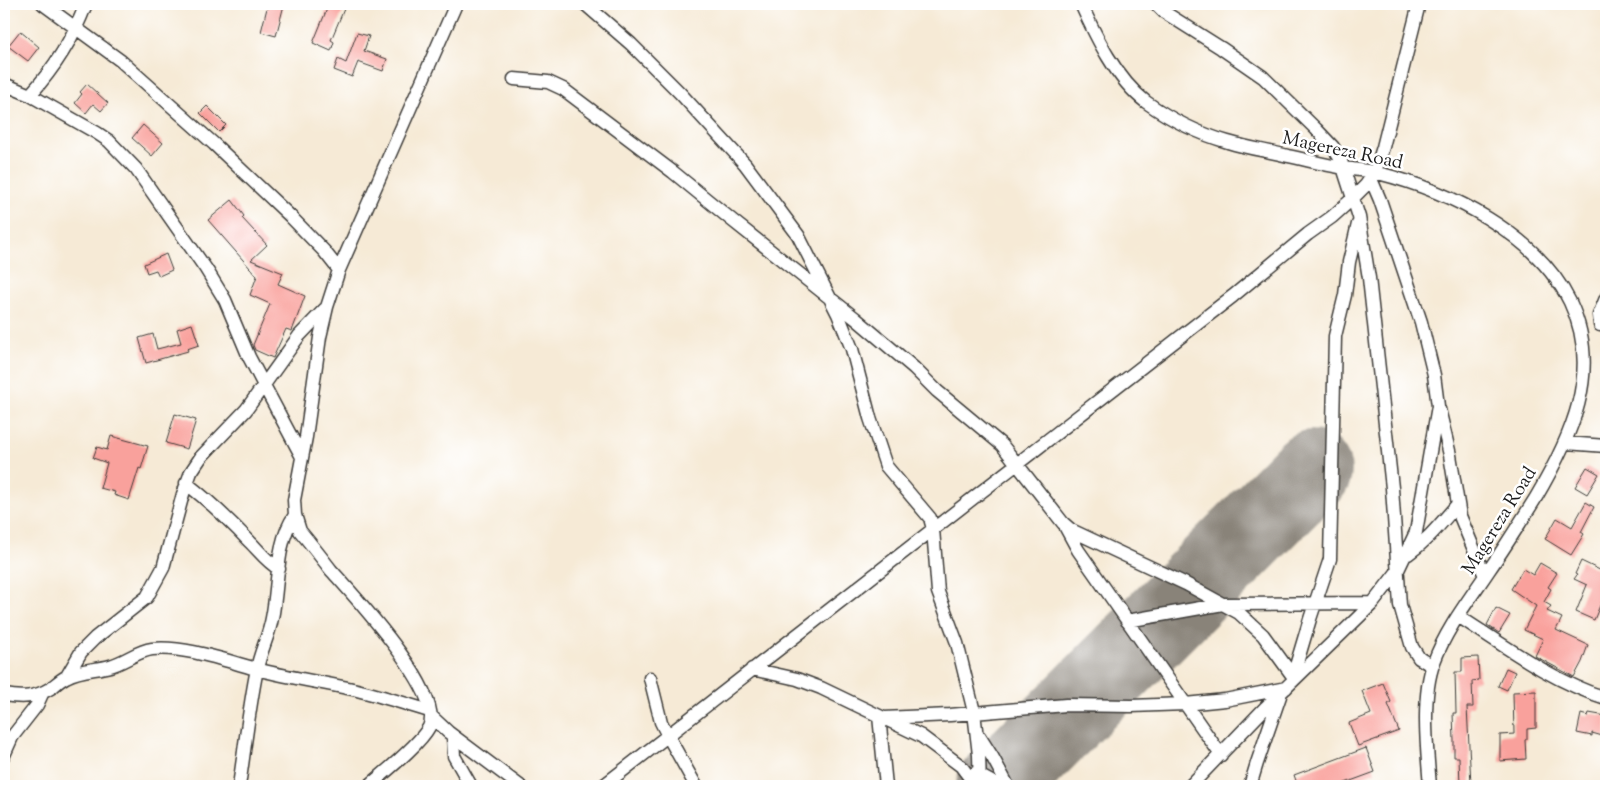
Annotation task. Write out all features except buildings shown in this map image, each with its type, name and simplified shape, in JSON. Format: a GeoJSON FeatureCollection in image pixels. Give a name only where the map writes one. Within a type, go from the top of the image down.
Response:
{"type":"FeatureCollection","features":[{"type":"Feature","properties":{"kind":"street"},"geometry":{"type":"LineString","coordinates":[[43,4],[120,61],[214,144],[290,216],[324,251],[339,270]]}},
{"type":"Feature","properties":{"kind":"street"},"geometry":{"type":"LineString","coordinates":[[30,95],[60,57],[76,29],[86,4]]}},
{"type":"Feature","properties":{"kind":"street"},"geometry":{"type":"LineString","coordinates":[[369,786],[420,740],[428,728],[431,714],[426,696],[391,639],[300,531],[295,515],[294,500],[320,337],[339,270],[456,4]]}},
{"type":"Feature","properties":{"kind":"street"},"geometry":{"type":"LineString","coordinates":[[585,4],[649,62],[744,164],[798,235],[830,298],[852,349],[882,458],[890,472],[930,518],[933,529],[938,592],[957,643],[974,712],[978,734],[979,782]]}},
{"type":"Feature","properties":{"kind":"street","name":"Magereza Road"},"geometry":{"type":"LineString","coordinates":[[1081,4],[1106,55],[1144,100],[1165,114],[1196,130],[1226,142],[1373,175],[1440,194],[1477,212],[1512,234],[1540,258],[1560,284],[1571,305],[1581,331],[1584,363],[1580,399],[1566,443],[1546,480],[1516,530],[1441,643],[1432,666],[1427,712],[1427,753],[1430,786]]}},
{"type":"Feature","properties":{"kind":"street"},"geometry":{"type":"LineString","coordinates":[[1156,4],[1164,12],[1263,77],[1333,147],[1340,158],[1359,217],[1369,278],[1395,518],[1400,605],[1412,647],[1419,658],[1432,666]]}},
{"type":"Feature","properties":{"kind":"street"},"geometry":{"type":"LineString","coordinates":[[603,786],[1233,296],[1354,198],[1373,175],[1384,147],[1418,4]]}},
{"type":"Feature","properties":{"kind":"street"},"geometry":{"type":"LineString","coordinates":[[514,79],[548,82],[563,90],[672,172],[885,342],[937,391],[1002,444],[1063,523],[1078,550],[1221,755]]}},
{"type":"Feature","properties":{"kind":"street"},"geometry":{"type":"LineString","coordinates":[[4,84],[30,95],[97,132],[109,141],[136,169],[225,300],[249,357],[302,457]]}},
{"type":"Feature","properties":{"kind":"street"},"geometry":{"type":"LineString","coordinates":[[1373,175],[1421,322],[1450,455],[1457,505],[1485,576]]}},
{"type":"Feature","properties":{"kind":"street"},"geometry":{"type":"LineString","coordinates":[[1250,786],[1260,754],[1289,684],[1330,559],[1335,336],[1345,295],[1350,254],[1359,217]]}},
{"type":"Feature","properties":{"kind":"street"},"geometry":{"type":"LineString","coordinates":[[1581,331],[1603,325],[1599,315],[1606,298]]}},
{"type":"Feature","properties":{"kind":"street"},"geometry":{"type":"LineString","coordinates":[[67,676],[81,652],[102,632],[142,602],[151,591],[166,558],[186,483],[201,457],[242,415],[299,336],[327,307]]}},
{"type":"Feature","properties":{"kind":"street"},"geometry":{"type":"LineString","coordinates":[[1190,786],[1289,684],[1373,603],[1397,572],[1412,542],[1419,519],[1438,406]]}},
{"type":"Feature","properties":{"kind":"street"},"geometry":{"type":"LineString","coordinates":[[1566,443],[1606,446]]}},
{"type":"Feature","properties":{"kind":"street"},"geometry":{"type":"LineString","coordinates":[[186,483],[222,514],[268,562],[279,569]]}},
{"type":"Feature","properties":{"kind":"street"},"geometry":{"type":"LineString","coordinates":[[1406,555],[1435,532],[1457,505]]}},
{"type":"Feature","properties":{"kind":"street"},"geometry":{"type":"LineString","coordinates":[[239,786],[257,669],[272,621],[284,535],[295,515]]}},
{"type":"Feature","properties":{"kind":"street"},"geometry":{"type":"LineString","coordinates":[[1063,523],[1082,536],[1126,555],[1240,613],[1276,651],[1289,684]]}},
{"type":"Feature","properties":{"kind":"street"},"geometry":{"type":"LineString","coordinates":[[1127,621],[1223,604],[1373,603]]}},
{"type":"Feature","properties":{"kind":"street"},"geometry":{"type":"LineString","coordinates":[[1458,616],[1524,658],[1594,694],[1606,698]]}},
{"type":"Feature","properties":{"kind":"street"},"geometry":{"type":"LineString","coordinates":[[4,695],[25,698],[42,694],[67,676],[110,666],[144,651],[161,649],[199,654],[257,669],[358,690],[431,714],[453,736],[520,786]]}},
{"type":"Feature","properties":{"kind":"street"},"geometry":{"type":"LineString","coordinates":[[752,669],[797,679],[821,688],[921,736],[962,766],[979,782],[999,786]]}},
{"type":"Feature","properties":{"kind":"street"},"geometry":{"type":"LineString","coordinates":[[650,678],[657,708],[668,736],[696,786]]}},
{"type":"Feature","properties":{"kind":"street"},"geometry":{"type":"LineString","coordinates":[[882,717],[1066,705],[1131,706],[1184,704],[1225,700],[1289,684]]}},
{"type":"Feature","properties":{"kind":"street"},"geometry":{"type":"LineString","coordinates":[[4,755],[12,737],[37,705],[42,694]]}},
{"type":"Feature","properties":{"kind":"street"},"geometry":{"type":"LineString","coordinates":[[882,717],[886,786]]}},
{"type":"Feature","properties":{"kind":"street"},"geometry":{"type":"LineString","coordinates":[[978,734],[1008,786]]}},
{"type":"Feature","properties":{"kind":"street"},"geometry":{"type":"LineString","coordinates":[[453,736],[454,756],[471,786]]}},
{"type":"Feature","properties":{"kind":"runway"},"geometry":{"type":"LineString","coordinates":[[997,786],[1311,471]]}}]}
